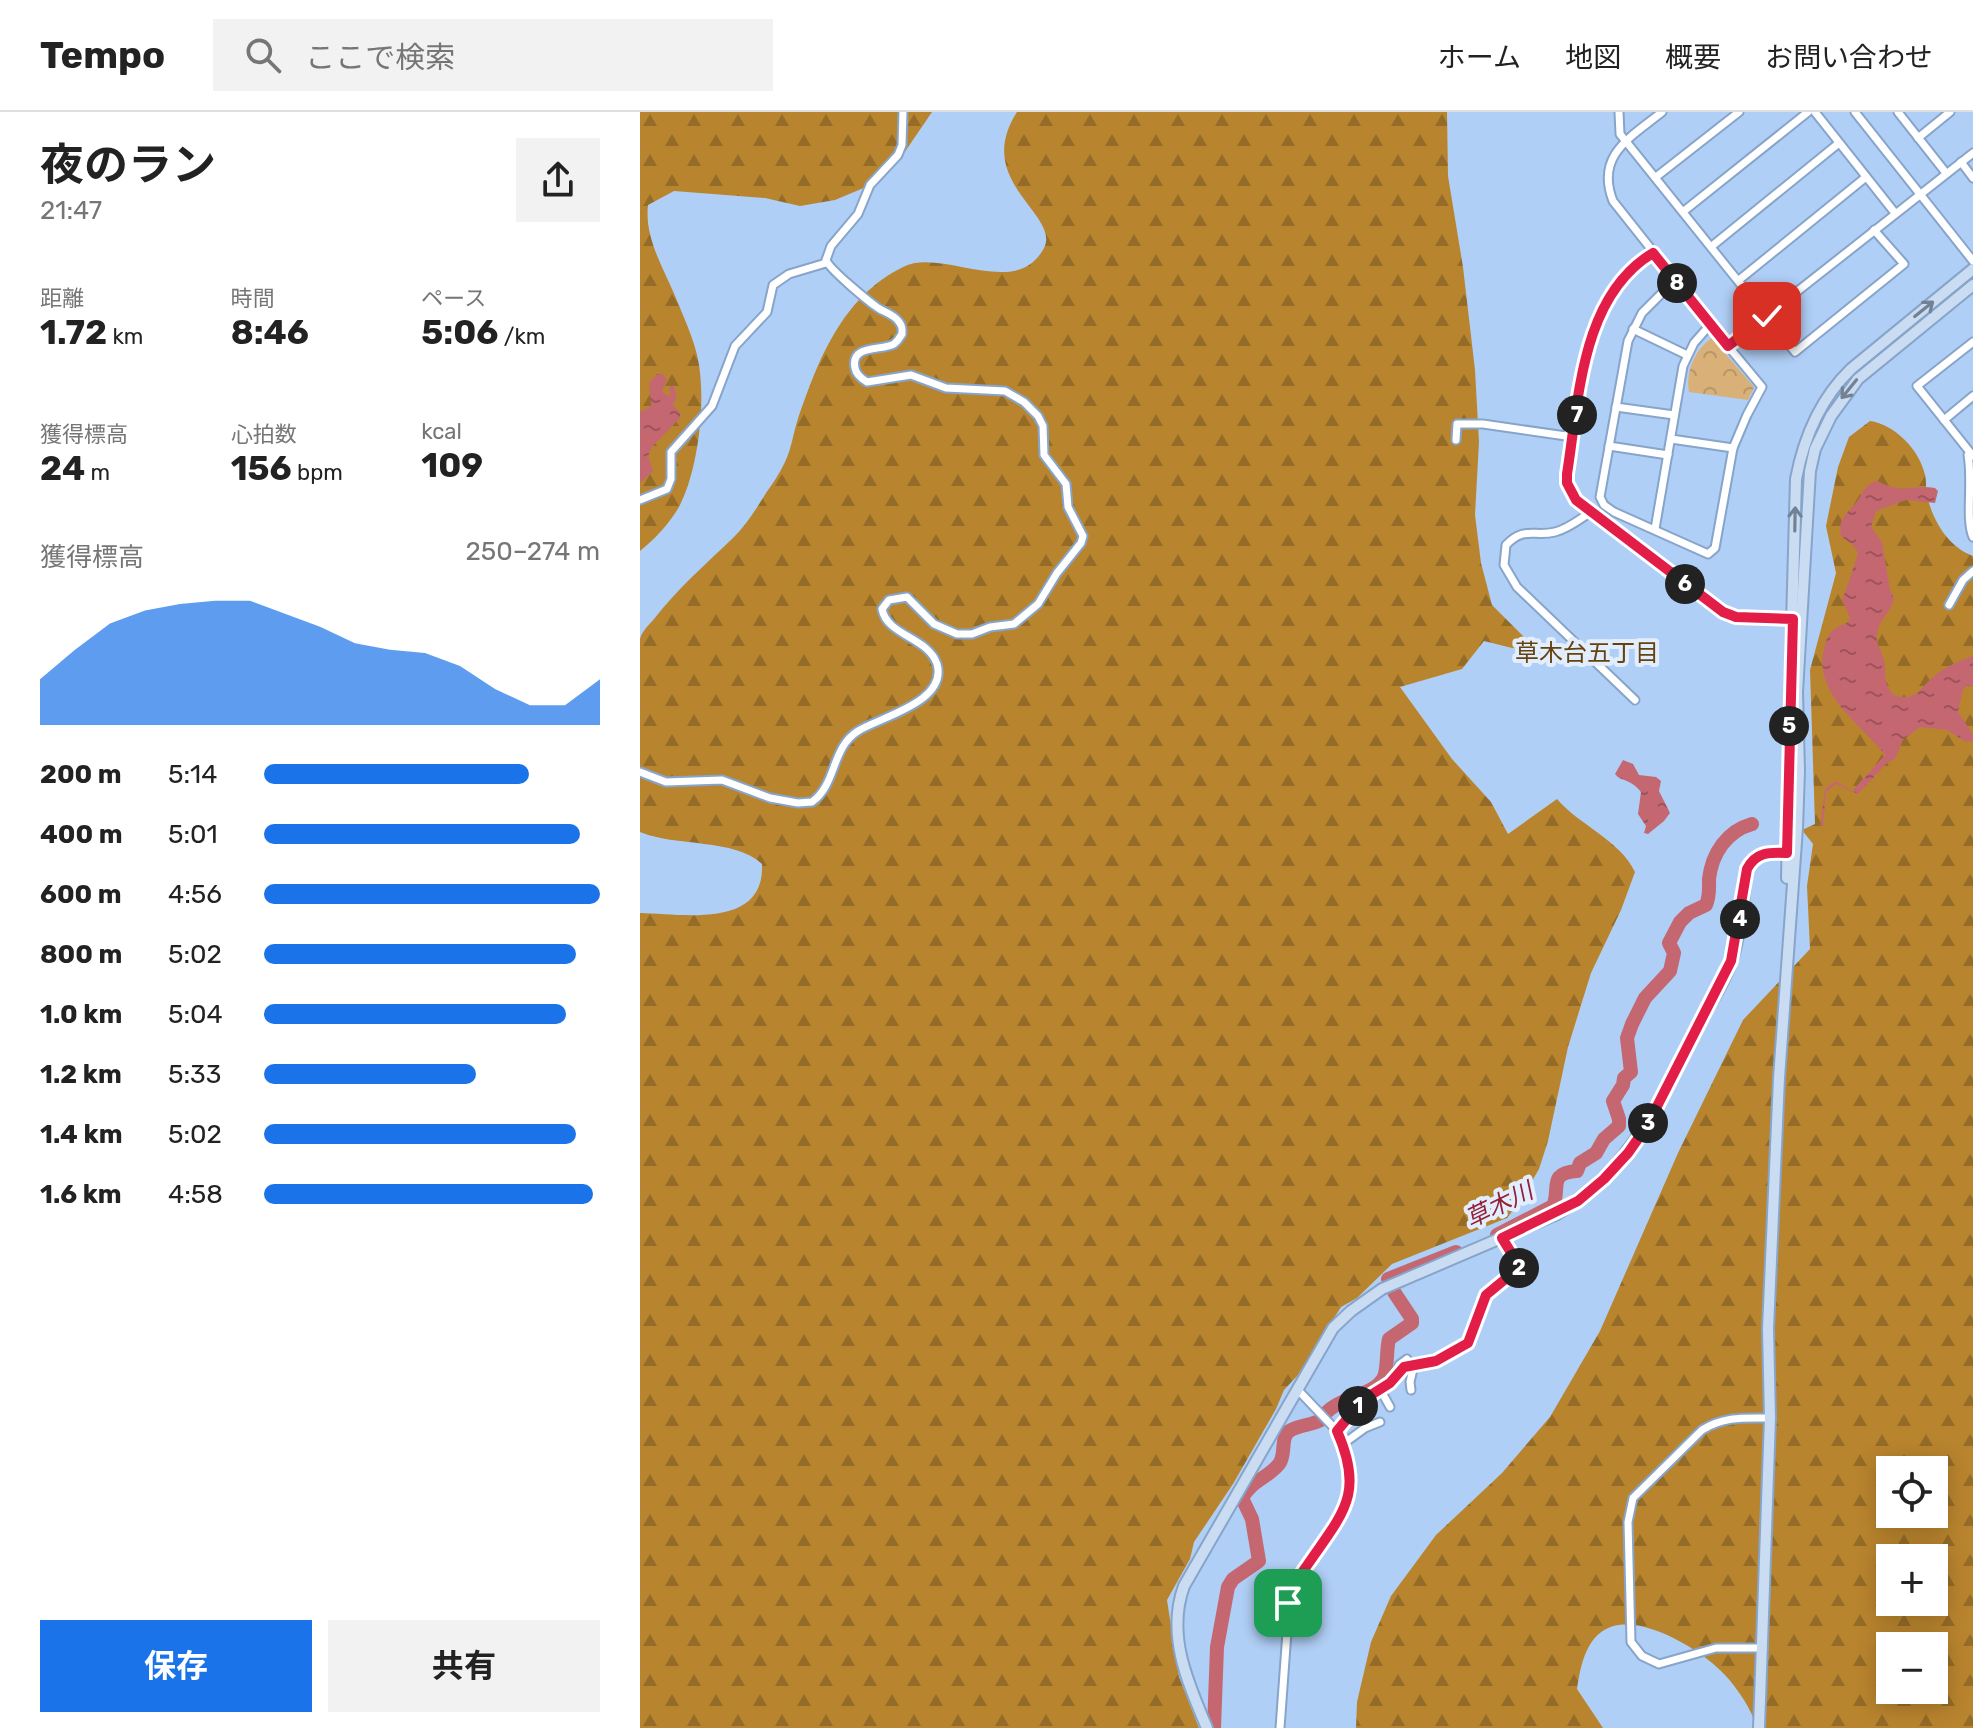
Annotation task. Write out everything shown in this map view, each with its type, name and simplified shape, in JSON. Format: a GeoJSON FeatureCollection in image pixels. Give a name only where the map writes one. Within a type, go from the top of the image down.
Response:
{"type":"FeatureCollection","features":[{"type":"Feature","properties":{"kind":"street"},"geometry":{"type":"LineString","coordinates":[[640,772],[671,783],[722,780],[770,798],[805,804],[812,802],[827,786],[836,758],[846,742],[858,731],[915,704],[935,682],[937,666],[929,651],[891,625],[884,616],[882,609],[889,600],[907,597],[928,619],[947,632],[957,634],[972,634],[990,627],[1014,624],[1038,604],[1081,543],[1082,532],[1068,507],[1066,484],[1044,455],[1043,426],[1024,402],[1000,390],[946,388],[911,375],[885,377],[870,382],[862,380],[855,368],[863,350],[893,345],[902,334],[902,326],[897,319],[830,270],[826,263],[831,246],[858,214],[866,192],[898,155],[902,145],[903,112]]}},
{"type":"Feature","properties":{"kind":"street"},"geometry":{"type":"LineString","coordinates":[[1619,112],[1620,134],[1795,352],[1904,264],[1874,230]]}},
{"type":"Feature","properties":{"kind":"street"},"geometry":{"type":"LineString","coordinates":[[1662,112],[1626,141],[1608,168],[1606,183],[1613,201],[1675,280],[1709,326],[1762,387],[1733,448],[1715,548],[1708,554],[1614,512],[1604,505],[1600,497],[1621,369],[1633,329],[1642,313],[1675,280]]}},
{"type":"Feature","properties":{"kind":"street"},"geometry":{"type":"LineString","coordinates":[[1656,177],[1739,112]]}},
{"type":"Feature","properties":{"kind":"street"},"geometry":{"type":"LineString","coordinates":[[1684,211],[1808,112]]}},
{"type":"Feature","properties":{"kind":"street"},"geometry":{"type":"LineString","coordinates":[[1815,112],[1895,213]]}},
{"type":"Feature","properties":{"kind":"street"},"geometry":{"type":"LineString","coordinates":[[1855,112],[1973,261]]}},
{"type":"Feature","properties":{"kind":"street"},"geometry":{"type":"LineString","coordinates":[[1898,112],[1946,173]]}},
{"type":"Feature","properties":{"kind":"street"},"geometry":{"type":"LineString","coordinates":[[1918,138],[1950,112]]}},
{"type":"Feature","properties":{"kind":"street"},"geometry":{"type":"LineString","coordinates":[[1712,246],[1839,143]]}},
{"type":"Feature","properties":{"kind":"street"},"geometry":{"type":"LineString","coordinates":[[1728,346],[1973,153]]}},
{"type":"Feature","properties":{"kind":"street"},"geometry":{"type":"LineString","coordinates":[[1961,162],[1973,178]]}},
{"type":"Feature","properties":{"kind":"street"},"geometry":{"type":"LineString","coordinates":[[1739,280],[1866,177]]}},
{"type":"Feature","properties":{"kind":"street"},"geometry":{"type":"LineString","coordinates":[[1653,253],[1611,293],[1591,333],[1567,483],[1576,500],[1723,612],[1736,617],[1797,619]]}},
{"type":"Feature","properties":{"kind":"street"},"geometry":{"type":"LineString","coordinates":[[640,500],[667,489],[671,479],[671,452],[712,406],[735,346],[767,312],[773,285],[789,274],[826,263]]}},
{"type":"Feature","properties":{"kind":"street"},"geometry":{"type":"LineString","coordinates":[[1759,1728],[1770,1418],[1768,1329],[1791,854],[1797,619],[1796,479],[1801,454],[1816,415],[1836,383],[1973,269]]}},
{"type":"Feature","properties":{"kind":"street"},"geometry":{"type":"LineString","coordinates":[[1797,619],[1810,471],[1815,449],[1831,416],[1858,379],[1973,285]]}},
{"type":"Feature","properties":{"kind":"street"},"geometry":{"type":"LineString","coordinates":[[1655,529],[1687,355],[1709,326]]}},
{"type":"Feature","properties":{"kind":"street"},"geometry":{"type":"LineString","coordinates":[[1633,329],[1687,355]]}},
{"type":"Feature","properties":{"kind":"street"},"geometry":{"type":"LineString","coordinates":[[1973,342],[1917,386],[1972,453],[1968,455],[1973,483],[1970,527],[1973,537]]}},
{"type":"Feature","properties":{"kind":"street"},"geometry":{"type":"LineString","coordinates":[[1944,420],[1973,396]]}},
{"type":"Feature","properties":{"kind":"street"},"geometry":{"type":"LineString","coordinates":[[1616,407],[1674,415]]}},
{"type":"Feature","properties":{"kind":"street"},"geometry":{"type":"LineString","coordinates":[[1456,440],[1457,424],[1483,424],[1573,437]]}},
{"type":"Feature","properties":{"kind":"street"},"geometry":{"type":"LineString","coordinates":[[1671,439],[1733,448]]}},
{"type":"Feature","properties":{"kind":"street"},"geometry":{"type":"LineString","coordinates":[[1609,446],[1668,455]]}},
{"type":"Feature","properties":{"kind":"street"},"geometry":{"type":"LineString","coordinates":[[1591,512],[1561,530],[1516,536],[1506,545],[1504,565],[1517,587],[1635,700]]}},
{"type":"Feature","properties":{"kind":"street"},"geometry":{"type":"LineString","coordinates":[[1949,605],[1963,580],[1973,571]]}},
{"type":"Feature","properties":{"kind":"street"},"geometry":{"type":"LineString","coordinates":[[1207,1728],[1180,1653],[1178,1603],[1184,1586],[1333,1328],[1363,1301],[1417,1273],[1502,1238],[1578,1201],[1604,1179],[1647,1126],[1731,961],[1751,861],[1761,854],[1791,854]]}},
{"type":"Feature","properties":{"kind":"street"},"geometry":{"type":"LineString","coordinates":[[1337,1431],[1363,1400],[1410,1362],[1436,1361],[1468,1343],[1486,1295],[1520,1267],[1502,1238]]}},
{"type":"Feature","properties":{"kind":"street"},"geometry":{"type":"LineString","coordinates":[[1410,1362],[1411,1390]]}},
{"type":"Feature","properties":{"kind":"street"},"geometry":{"type":"LineString","coordinates":[[1280,1728],[1290,1591],[1350,1495],[1343,1444],[1337,1431],[1297,1389]]}},
{"type":"Feature","properties":{"kind":"street"},"geometry":{"type":"LineString","coordinates":[[1380,1389],[1390,1407]]}},
{"type":"Feature","properties":{"kind":"street"},"geometry":{"type":"LineString","coordinates":[[1763,1648],[1716,1648],[1659,1664],[1642,1656],[1631,1642],[1628,1522],[1633,1498],[1702,1430],[1715,1421],[1729,1418],[1770,1418]]}},
{"type":"Feature","properties":{"kind":"street"},"geometry":{"type":"LineString","coordinates":[[1343,1444],[1365,1428],[1380,1422]]}},
{"type":"Feature","properties":{"kind":"green space"},"geometry":{"type":"Polygon","coordinates":[[[640,112],[932,112],[902,156],[873,184],[835,200],[800,206],[765,198],[674,191],[648,205],[649,231],[657,256],[697,355],[701,410],[696,452],[687,489],[672,518],[640,551],[640,112]]]}},
{"type":"Feature","properties":{"kind":"green space"},"geometry":{"type":"Polygon","coordinates":[[[1017,112],[1447,112],[1448,176],[1475,370],[1479,442],[1475,515],[1481,563],[1492,605],[1524,637],[1526,647],[1512,648],[1484,641],[1462,669],[1400,687],[1452,759],[1491,802],[1508,834],[1557,799],[1620,851],[1635,872],[1591,973],[1568,1047],[1548,1141],[1539,1169],[1521,1200],[1507,1218],[1392,1264],[1357,1298],[1341,1307],[1298,1375],[1284,1390],[1233,1484],[1194,1542],[1190,1559],[1167,1600],[1179,1677],[1199,1728],[640,1728],[640,913],[699,915],[736,908],[750,899],[759,885],[762,864],[750,856],[721,846],[670,840],[640,832],[640,639],[692,576],[743,527],[774,482],[787,457],[805,399],[824,354],[835,332],[864,295],[903,267],[938,263],[997,272],[1016,271],[1032,263],[1044,248],[1046,235],[1041,222],[1010,177],[1005,158],[1006,137],[1017,112]]]}},
{"type":"Feature","properties":{"kind":"green space"},"geometry":{"type":"Polygon","coordinates":[[[1712,338],[1754,387],[1748,400],[1689,392],[1693,362],[1701,348],[1712,338]]]}},
{"type":"Feature","properties":{"kind":"green space"},"geometry":{"type":"Polygon","coordinates":[[[1870,421],[1888,427],[1905,440],[1918,456],[1926,478],[1927,497],[1939,526],[1950,541],[1973,556],[1973,1728],[1757,1728],[1740,1693],[1714,1665],[1666,1634],[1630,1625],[1614,1626],[1600,1633],[1586,1651],[1581,1666],[1577,1689],[1603,1728],[1356,1728],[1357,1702],[1371,1642],[1391,1596],[1436,1535],[1502,1473],[1550,1417],[1600,1331],[1678,1153],[1743,1020],[1810,949],[1807,886],[1813,844],[1802,830],[1815,824],[1810,670],[1836,573],[1826,526],[1838,467],[1849,437],[1870,421]]]}},
{"type":"Feature","properties":{"kind":"water"},"geometry":{"type":"Polygon","coordinates":[[[657,374],[663,374],[667,380],[662,390],[666,395],[671,396],[669,388],[673,384],[677,396],[673,405],[680,418],[652,447],[648,456],[653,471],[640,483],[640,412],[651,406],[649,383],[657,374]]]}},
{"type":"Feature","properties":{"kind":"water"},"geometry":{"type":"Polygon","coordinates":[[[1877,481],[1894,487],[1926,487],[1938,491],[1935,503],[1906,500],[1876,511],[1871,527],[1882,542],[1894,598],[1877,633],[1887,685],[1894,695],[1914,695],[1945,668],[1973,656],[1973,687],[1968,685],[1963,689],[1958,712],[1972,733],[1973,742],[1964,741],[1947,730],[1920,727],[1903,740],[1895,759],[1887,763],[1858,794],[1836,784],[1826,792],[1820,828],[1825,789],[1836,781],[1852,791],[1885,755],[1841,708],[1832,695],[1822,665],[1829,636],[1850,618],[1842,600],[1858,553],[1841,536],[1841,524],[1865,488],[1877,481]]]}},
{"type":"Feature","properties":{"kind":"water"},"geometry":{"type":"Polygon","coordinates":[[[1623,760],[1633,764],[1639,775],[1656,777],[1661,781],[1659,791],[1670,813],[1648,834],[1644,833],[1646,826],[1638,814],[1641,792],[1615,774],[1623,760]]]}},
{"type":"Feature","properties":{"kind":"waterway","name":"草木川"},"geometry":{"type":"LineString","coordinates":[[1497,1235],[1553,1206],[1558,1178],[1577,1171],[1580,1163],[1596,1153],[1604,1139],[1619,1126],[1613,1101],[1624,1078],[1631,1072],[1627,1038],[1632,1024],[1645,998],[1670,971],[1674,953],[1669,943],[1680,922],[1689,913],[1706,905],[1711,869],[1717,852],[1735,832],[1752,824]]}},
{"type":"Feature","properties":{"kind":"waterway","name":"草木川"},"geometry":{"type":"LineString","coordinates":[[1388,1279],[1456,1252]]}},
{"type":"Feature","properties":{"kind":"waterway","name":"草木川"},"geometry":{"type":"LineString","coordinates":[[1325,1414],[1339,1403],[1373,1388],[1384,1377],[1389,1339],[1412,1323],[1394,1292]]}},
{"type":"Feature","properties":{"kind":"waterway","name":"草木川"},"geometry":{"type":"LineString","coordinates":[[1214,1728],[1217,1647],[1228,1587],[1233,1579],[1259,1561],[1252,1519],[1242,1498],[1250,1487],[1279,1464],[1287,1433],[1321,1420]]}},
{"type":"Feature","properties":{"kind":"district","name":"草木台五丁目"},"geometry":{"type":"Point","coordinates":[1587,653]}},
{"type":"Feature","properties":{"kind":"route"},"geometry":{"type":"LineString","coordinates":[[1288,1603],[1294,1583],[1350,1495],[1343,1444],[1337,1431],[1363,1400],[1390,1383],[1404,1367],[1436,1361],[1468,1343],[1486,1295],[1520,1267],[1502,1238],[1557,1214],[1578,1201],[1628,1153],[1647,1126],[1731,961],[1751,861],[1761,854],[1787,853],[1793,619],[1736,617],[1723,612],[1576,500],[1567,483],[1591,333],[1611,293],[1645,258],[1653,253],[1728,346],[1767,316]]}}]}
